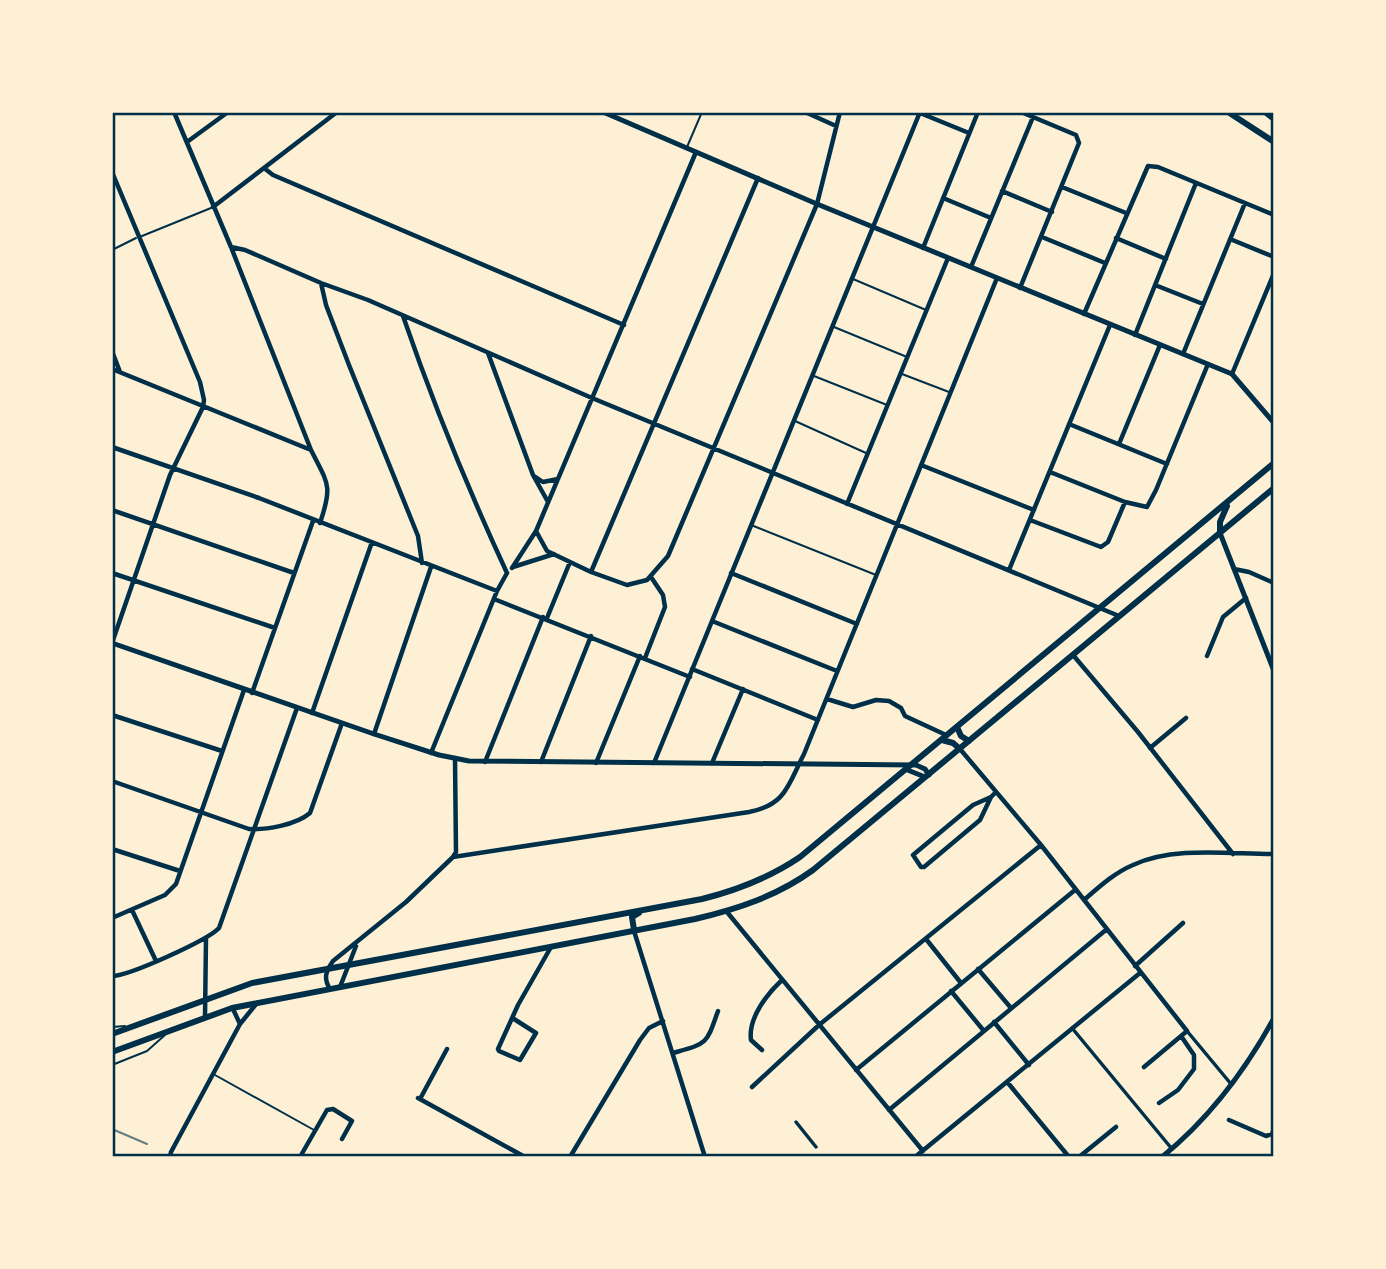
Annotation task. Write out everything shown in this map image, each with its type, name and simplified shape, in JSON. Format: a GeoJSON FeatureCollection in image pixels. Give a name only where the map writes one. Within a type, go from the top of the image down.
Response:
{"type":"FeatureCollection","features":[{"type":"Feature","properties":{"kind":"main road"},"geometry":{"type":"LineString","coordinates":[[1228,112],[1274,142]]}},
{"type":"Feature","properties":{"kind":"main road"},"geometry":{"type":"LineString","coordinates":[[1265,112],[1274,119]]}},
{"type":"Feature","properties":{"kind":"main road"},"geometry":{"type":"LineString","coordinates":[[112,1034],[252,983],[643,910],[722,894],[750,885],[783,868],[944,738],[1274,463]]}},
{"type":"Feature","properties":{"kind":"main road"},"geometry":{"type":"LineString","coordinates":[[112,1052],[232,1008],[727,912],[766,898],[810,872],[1220,533],[1270,496],[1274,488]]}},
{"type":"Feature","properties":{"kind":"main road"},"geometry":{"type":"LineString","coordinates":[[1220,533],[1220,522],[1229,502]]}},
{"type":"Feature","properties":{"kind":"main road"},"geometry":{"type":"LineString","coordinates":[[957,727],[961,736],[970,741]]}},
{"type":"Feature","properties":{"kind":"main road"},"geometry":{"type":"LineString","coordinates":[[944,738],[960,749]]}},
{"type":"Feature","properties":{"kind":"main road"},"geometry":{"type":"LineString","coordinates":[[634,930],[632,917],[643,910]]}},
{"type":"Feature","properties":{"kind":"street"},"geometry":{"type":"LineString","coordinates":[[174,112],[231,247],[311,450],[324,474],[329,492],[320,523]]}},
{"type":"Feature","properties":{"kind":"street"},"geometry":{"type":"LineString","coordinates":[[187,142],[228,112]]}},
{"type":"Feature","properties":{"kind":"street"},"geometry":{"type":"LineString","coordinates":[[213,207],[337,112]]}},
{"type":"Feature","properties":{"kind":"street"},"geometry":{"type":"LineString","coordinates":[[603,112],[817,204],[1232,374],[1274,422]]}},
{"type":"Feature","properties":{"kind":"street"},"geometry":{"type":"LineString","coordinates":[[805,112],[836,126]]}},
{"type":"Feature","properties":{"kind":"street"},"geometry":{"type":"LineString","coordinates":[[535,533],[543,546],[554,554],[627,585],[647,580],[668,556],[817,204],[840,112]]}},
{"type":"Feature","properties":{"kind":"street"},"geometry":{"type":"LineString","coordinates":[[654,763],[920,112],[969,133]]}},
{"type":"Feature","properties":{"kind":"street"},"geometry":{"type":"LineString","coordinates":[[923,248],[978,112]]}},
{"type":"Feature","properties":{"kind":"street"},"geometry":{"type":"LineString","coordinates":[[1020,288],[1079,142],[1076,135],[1021,112]]}},
{"type":"Feature","properties":{"kind":"street"},"geometry":{"type":"LineString","coordinates":[[971,267],[1032,117]]}},
{"type":"Feature","properties":{"kind":"street"},"geometry":{"type":"LineString","coordinates":[[431,753],[497,591],[535,533],[696,152]]}},
{"type":"Feature","properties":{"kind":"street"},"geometry":{"type":"LineString","coordinates":[[1084,314],[1145,169],[1151,165],[1274,215]]}},
{"type":"Feature","properties":{"kind":"street"},"geometry":{"type":"LineString","coordinates":[[264,168],[273,175],[624,325]]}},
{"type":"Feature","properties":{"kind":"street"},"geometry":{"type":"LineString","coordinates":[[112,172],[200,382],[204,400],[173,470],[112,643],[374,734],[431,753],[456,758],[485,762],[921,766],[927,776]]}},
{"type":"Feature","properties":{"kind":"street"},"geometry":{"type":"LineString","coordinates":[[592,572],[758,178]]}},
{"type":"Feature","properties":{"kind":"street"},"geometry":{"type":"LineString","coordinates":[[1135,335],[1196,183]]}},
{"type":"Feature","properties":{"kind":"street"},"geometry":{"type":"LineString","coordinates":[[1062,187],[1126,213]]}},
{"type":"Feature","properties":{"kind":"street"},"geometry":{"type":"LineString","coordinates":[[1002,191],[1052,212]]}},
{"type":"Feature","properties":{"kind":"street"},"geometry":{"type":"LineString","coordinates":[[943,198],[991,218]]}},
{"type":"Feature","properties":{"kind":"street"},"geometry":{"type":"LineString","coordinates":[[1182,354],[1245,203]]}},
{"type":"Feature","properties":{"kind":"street"},"geometry":{"type":"LineString","coordinates":[[1042,237],[1105,263]]}},
{"type":"Feature","properties":{"kind":"street"},"geometry":{"type":"LineString","coordinates":[[1116,238],[1166,258]]}},
{"type":"Feature","properties":{"kind":"street"},"geometry":{"type":"LineString","coordinates":[[1230,239],[1274,257]]}},
{"type":"Feature","properties":{"kind":"street"},"geometry":{"type":"LineString","coordinates":[[231,247],[245,250],[403,315],[772,474],[1119,616]]}},
{"type":"Feature","properties":{"kind":"street"},"geometry":{"type":"LineString","coordinates":[[847,504],[948,258]]}},
{"type":"Feature","properties":{"kind":"street"},"geometry":{"type":"LineString","coordinates":[[1232,374],[1274,273]]}},
{"type":"Feature","properties":{"kind":"street"},"geometry":{"type":"LineString","coordinates":[[453,858],[749,812],[766,809],[779,801],[827,699],[998,278]]}},
{"type":"Feature","properties":{"kind":"street"},"geometry":{"type":"LineString","coordinates":[[321,283],[326,305],[349,365],[418,536],[422,563]]}},
{"type":"Feature","properties":{"kind":"street"},"geometry":{"type":"LineString","coordinates":[[1155,285],[1203,304]]}},
{"type":"Feature","properties":{"kind":"street"},"geometry":{"type":"LineString","coordinates":[[403,315],[422,372],[476,506],[507,573]]}},
{"type":"Feature","properties":{"kind":"street"},"geometry":{"type":"LineString","coordinates":[[1009,570],[1110,325]]}},
{"type":"Feature","properties":{"kind":"street"},"geometry":{"type":"LineString","coordinates":[[1119,444],[1160,345]]}},
{"type":"Feature","properties":{"kind":"street"},"geometry":{"type":"LineString","coordinates":[[112,351],[120,372]]}},
{"type":"Feature","properties":{"kind":"street"},"geometry":{"type":"LineString","coordinates":[[488,353],[533,475],[548,502]]}},
{"type":"Feature","properties":{"kind":"street"},"geometry":{"type":"LineString","coordinates":[[1050,472],[1125,502],[1147,507],[1152,501],[1208,364]]}},
{"type":"Feature","properties":{"kind":"street"},"geometry":{"type":"LineString","coordinates":[[112,369],[311,450]]}},
{"type":"Feature","properties":{"kind":"street"},"geometry":{"type":"LineString","coordinates":[[1069,424],[1167,464]]}},
{"type":"Feature","properties":{"kind":"street"},"geometry":{"type":"LineString","coordinates":[[112,447],[259,498],[497,591]]}},
{"type":"Feature","properties":{"kind":"street"},"geometry":{"type":"LineString","coordinates":[[921,465],[1034,510]]}},
{"type":"Feature","properties":{"kind":"street"},"geometry":{"type":"LineString","coordinates":[[533,475],[543,482],[559,478]]}},
{"type":"Feature","properties":{"kind":"street"},"geometry":{"type":"LineString","coordinates":[[1030,520],[1097,547],[1104,547],[1125,502]]}},
{"type":"Feature","properties":{"kind":"street"},"geometry":{"type":"LineString","coordinates":[[112,510],[294,573]]}},
{"type":"Feature","properties":{"kind":"street"},"geometry":{"type":"LineString","coordinates":[[252,693],[313,521]]}},
{"type":"Feature","properties":{"kind":"street"},"geometry":{"type":"LineString","coordinates":[[1220,533],[1270,654],[1274,671]]}},
{"type":"Feature","properties":{"kind":"street"},"geometry":{"type":"LineString","coordinates":[[312,713],[372,542]]}},
{"type":"Feature","properties":{"kind":"street"},"geometry":{"type":"LineString","coordinates":[[512,568],[554,554]]}},
{"type":"Feature","properties":{"kind":"street"},"geometry":{"type":"LineString","coordinates":[[485,762],[570,562]]}},
{"type":"Feature","properties":{"kind":"street"},"geometry":{"type":"LineString","coordinates":[[374,734],[431,567]]}},
{"type":"Feature","properties":{"kind":"street"},"geometry":{"type":"LineString","coordinates":[[1234,569],[1249,572],[1274,583]]}},
{"type":"Feature","properties":{"kind":"street"},"geometry":{"type":"LineString","coordinates":[[112,573],[275,628]]}},
{"type":"Feature","properties":{"kind":"street"},"geometry":{"type":"LineString","coordinates":[[731,573],[857,624]]}},
{"type":"Feature","properties":{"kind":"street"},"geometry":{"type":"LineString","coordinates":[[596,763],[665,607],[663,594],[651,577]]}},
{"type":"Feature","properties":{"kind":"street"},"geometry":{"type":"LineString","coordinates":[[1207,656],[1223,617],[1245,598]]}},
{"type":"Feature","properties":{"kind":"street"},"geometry":{"type":"LineString","coordinates":[[494,599],[545,617],[690,677]]}},
{"type":"Feature","properties":{"kind":"street"},"geometry":{"type":"LineString","coordinates":[[712,621],[837,671]]}},
{"type":"Feature","properties":{"kind":"street"},"geometry":{"type":"LineString","coordinates":[[540,762],[592,636]]}},
{"type":"Feature","properties":{"kind":"street"},"geometry":{"type":"LineString","coordinates":[[1073,655],[1233,854]]}},
{"type":"Feature","properties":{"kind":"street"},"geometry":{"type":"LineString","coordinates":[[692,669],[818,720]]}},
{"type":"Feature","properties":{"kind":"street"},"geometry":{"type":"LineString","coordinates":[[112,918],[171,890],[244,690]]}},
{"type":"Feature","properties":{"kind":"street"},"geometry":{"type":"LineString","coordinates":[[712,764],[743,690]]}},
{"type":"Feature","properties":{"kind":"street"},"geometry":{"type":"LineString","coordinates":[[827,699],[853,707],[876,700],[889,702],[901,708],[905,716],[944,738]]}},
{"type":"Feature","properties":{"kind":"street"},"geometry":{"type":"LineString","coordinates":[[112,976],[126,974],[206,937],[214,933],[222,922],[298,708]]}},
{"type":"Feature","properties":{"kind":"street"},"geometry":{"type":"LineString","coordinates":[[112,715],[222,751]]}},
{"type":"Feature","properties":{"kind":"street"},"geometry":{"type":"LineString","coordinates":[[1150,748],[1186,718]]}},
{"type":"Feature","properties":{"kind":"street"},"geometry":{"type":"LineString","coordinates":[[112,781],[254,829],[297,821],[310,813],[342,723]]}},
{"type":"Feature","properties":{"kind":"street"},"geometry":{"type":"LineString","coordinates":[[960,749],[1041,845],[1140,973],[1233,1085]]}},
{"type":"Feature","properties":{"kind":"street"},"geometry":{"type":"LineString","coordinates":[[330,989],[325,978],[328,968],[342,952],[358,942],[453,858],[456,852],[456,758]]}},
{"type":"Feature","properties":{"kind":"street"},"geometry":{"type":"LineString","coordinates":[[905,767],[927,776]]}},
{"type":"Feature","properties":{"kind":"street"},"geometry":{"type":"LineString","coordinates":[[991,797],[973,805],[913,855],[921,867],[980,820],[996,792]]}},
{"type":"Feature","properties":{"kind":"street"},"geometry":{"type":"LineString","coordinates":[[752,1087],[819,1025],[1041,845]]}},
{"type":"Feature","properties":{"kind":"street"},"geometry":{"type":"LineString","coordinates":[[112,849],[180,871]]}},
{"type":"Feature","properties":{"kind":"street"},"geometry":{"type":"LineString","coordinates":[[1084,900],[1124,869],[1148,858],[1178,853],[1274,854]]}},
{"type":"Feature","properties":{"kind":"street"},"geometry":{"type":"LineString","coordinates":[[856,1070],[1075,890]]}},
{"type":"Feature","properties":{"kind":"street"},"geometry":{"type":"LineString","coordinates":[[132,910],[156,961]]}},
{"type":"Feature","properties":{"kind":"street"},"geometry":{"type":"LineString","coordinates":[[727,912],[923,1151]]}},
{"type":"Feature","properties":{"kind":"street"},"geometry":{"type":"LineString","coordinates":[[1135,966],[1183,923]]}},
{"type":"Feature","properties":{"kind":"street"},"geometry":{"type":"LineString","coordinates":[[889,1110],[1107,929]]}},
{"type":"Feature","properties":{"kind":"street"},"geometry":{"type":"LineString","coordinates":[[634,930],[705,1157]]}},
{"type":"Feature","properties":{"kind":"street"},"geometry":{"type":"LineString","coordinates":[[205,1017],[206,937]]}},
{"type":"Feature","properties":{"kind":"street"},"geometry":{"type":"LineString","coordinates":[[926,939],[961,983]]}},
{"type":"Feature","properties":{"kind":"street"},"geometry":{"type":"LineString","coordinates":[[340,987],[358,942]]}},
{"type":"Feature","properties":{"kind":"street"},"geometry":{"type":"LineString","coordinates":[[514,1019],[536,1033],[520,1060],[498,1050],[518,1005],[551,946]]}},
{"type":"Feature","properties":{"kind":"street"},"geometry":{"type":"LineString","coordinates":[[978,969],[1011,1008]]}},
{"type":"Feature","properties":{"kind":"street"},"geometry":{"type":"LineString","coordinates":[[915,1157],[1140,973]]}},
{"type":"Feature","properties":{"kind":"street"},"geometry":{"type":"LineString","coordinates":[[762,1049],[751,1040],[751,1031],[762,1003],[782,980]]}},
{"type":"Feature","properties":{"kind":"street"},"geometry":{"type":"LineString","coordinates":[[951,991],[984,1031]]}},
{"type":"Feature","properties":{"kind":"street"},"geometry":{"type":"LineString","coordinates":[[170,1156],[240,1024],[258,1002]]}},
{"type":"Feature","properties":{"kind":"street"},"geometry":{"type":"LineString","coordinates":[[232,1008],[240,1024]]}},
{"type":"Feature","properties":{"kind":"street"},"geometry":{"type":"LineString","coordinates":[[673,1053],[704,1042],[709,1037],[718,1011]]}},
{"type":"Feature","properties":{"kind":"street"},"geometry":{"type":"LineString","coordinates":[[1162,1157],[1211,1111],[1233,1085],[1274,1017]]}},
{"type":"Feature","properties":{"kind":"street"},"geometry":{"type":"LineString","coordinates":[[570,1157],[639,1040],[649,1028],[663,1021]]}},
{"type":"Feature","properties":{"kind":"street"},"geometry":{"type":"LineString","coordinates":[[994,1022],[1030,1065]]}},
{"type":"Feature","properties":{"kind":"street"},"geometry":{"type":"LineString","coordinates":[[1072,1028],[1172,1149]]}},
{"type":"Feature","properties":{"kind":"street"},"geometry":{"type":"LineString","coordinates":[[1144,1067],[1188,1031]]}},
{"type":"Feature","properties":{"kind":"street"},"geometry":{"type":"LineString","coordinates":[[1158,1103],[1178,1090],[1194,1069],[1194,1055],[1181,1036]]}},
{"type":"Feature","properties":{"kind":"street"},"geometry":{"type":"LineString","coordinates":[[447,1049],[419,1099],[525,1157]]}},
{"type":"Feature","properties":{"kind":"street"},"geometry":{"type":"LineString","coordinates":[[1008,1083],[1069,1157]]}},
{"type":"Feature","properties":{"kind":"street"},"geometry":{"type":"LineString","coordinates":[[300,1157],[327,1110],[333,1109],[352,1121],[342,1139]]}},
{"type":"Feature","properties":{"kind":"street"},"geometry":{"type":"LineString","coordinates":[[1229,1120],[1266,1136],[1272,1134],[1274,1129]]}},
{"type":"Feature","properties":{"kind":"street"},"geometry":{"type":"LineString","coordinates":[[796,1122],[816,1147]]}},
{"type":"Feature","properties":{"kind":"street"},"geometry":{"type":"LineString","coordinates":[[1079,1157],[1116,1127]]}},
{"type":"Feature","properties":{"kind":"lane"},"geometry":{"type":"LineString","coordinates":[[687,148],[702,112]]}},
{"type":"Feature","properties":{"kind":"lane"},"geometry":{"type":"LineString","coordinates":[[112,250],[213,207]]}},
{"type":"Feature","properties":{"kind":"lane"},"geometry":{"type":"LineString","coordinates":[[852,278],[927,310]]}},
{"type":"Feature","properties":{"kind":"lane"},"geometry":{"type":"LineString","coordinates":[[832,327],[908,358]]}},
{"type":"Feature","properties":{"kind":"lane"},"geometry":{"type":"LineString","coordinates":[[901,373],[951,393]]}},
{"type":"Feature","properties":{"kind":"lane"},"geometry":{"type":"LineString","coordinates":[[812,375],[888,405]]}},
{"type":"Feature","properties":{"kind":"lane"},"geometry":{"type":"LineString","coordinates":[[795,421],[867,454]]}},
{"type":"Feature","properties":{"kind":"lane"},"geometry":{"type":"LineString","coordinates":[[751,525],[877,576]]}},
{"type":"Feature","properties":{"kind":"lane"},"geometry":{"type":"LineString","coordinates":[[112,1027],[133,1026]]}},
{"type":"Feature","properties":{"kind":"lane"},"geometry":{"type":"LineString","coordinates":[[112,1065],[148,1051],[171,1030]]}},
{"type":"Feature","properties":{"kind":"lane"},"geometry":{"type":"LineString","coordinates":[[214,1074],[315,1130]]}},
{"type":"Feature","properties":{"kind":"railway"},"geometry":{"type":"LineString","coordinates":[[112,1129],[147,1144]]}}]}
